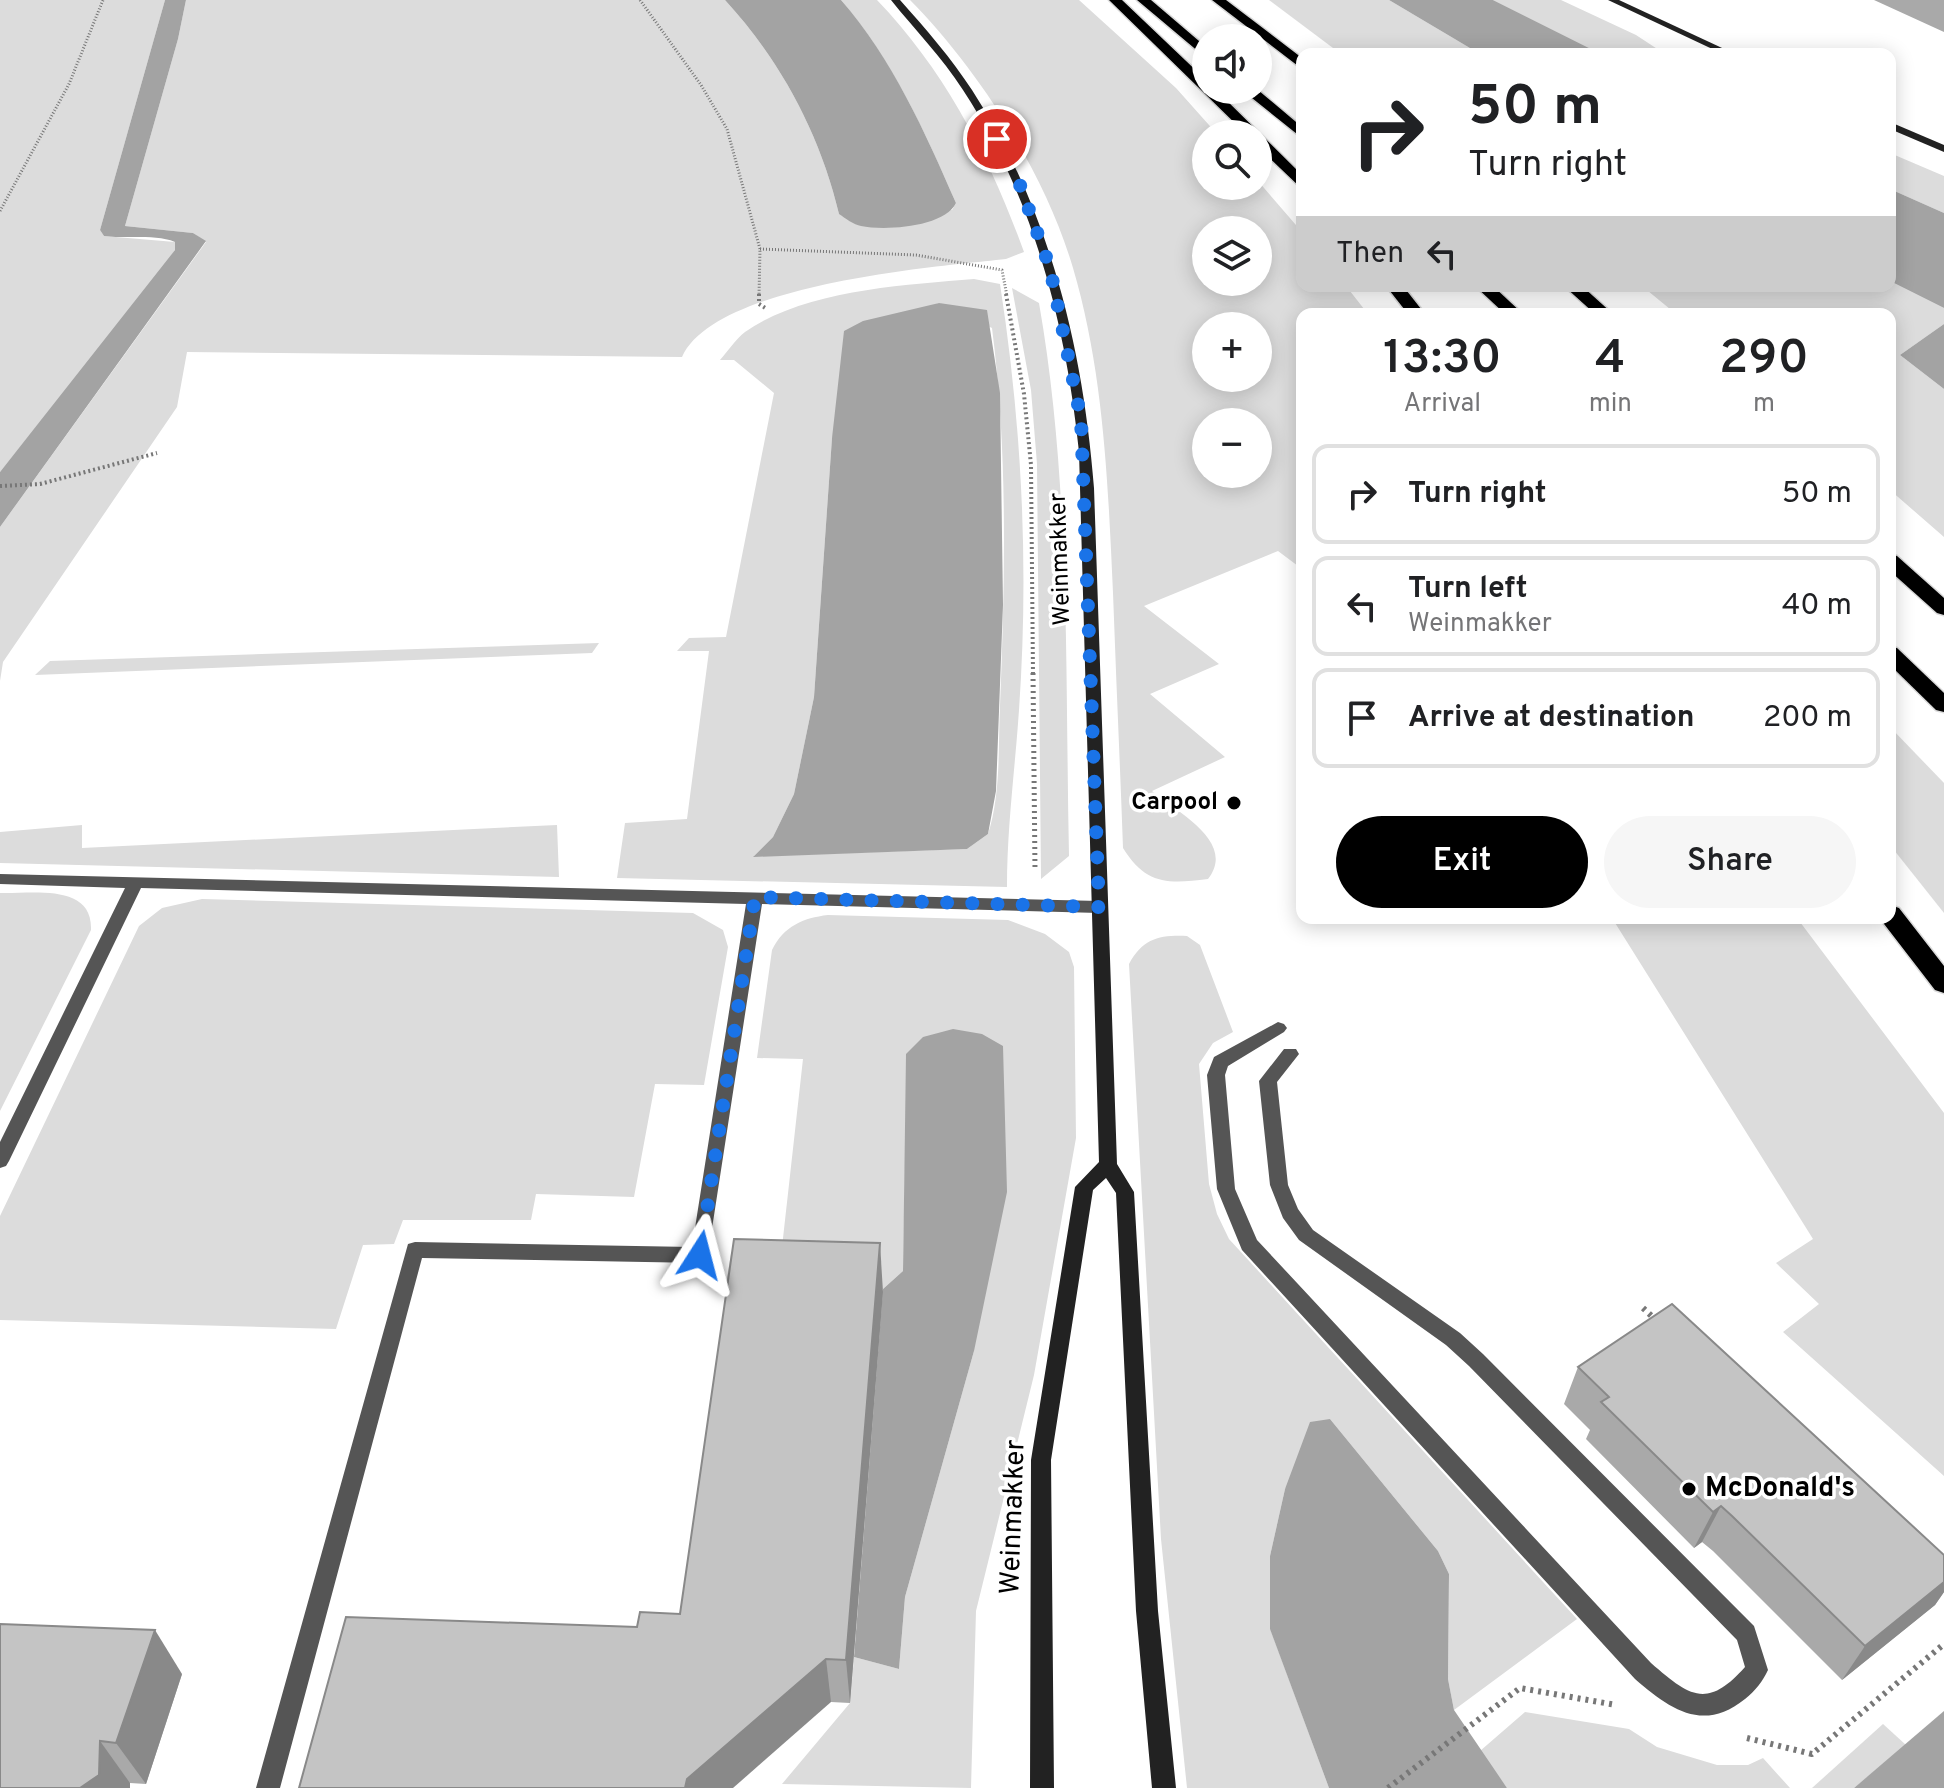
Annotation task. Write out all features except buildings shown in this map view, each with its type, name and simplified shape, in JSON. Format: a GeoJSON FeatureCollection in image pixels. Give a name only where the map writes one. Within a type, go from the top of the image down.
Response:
{"type":"FeatureCollection","features":[{"type":"Feature","properties":{"kind":"highway"},"geometry":{"type":"LineString","coordinates":[[1115,0],[1239,120]]}},
{"type":"Feature","properties":{"kind":"highway"},"geometry":{"type":"LineString","coordinates":[[1143,0],[1192,42]]}},
{"type":"Feature","properties":{"kind":"highway"},"geometry":{"type":"LineString","coordinates":[[1218,0],[1296,60]]}},
{"type":"Feature","properties":{"kind":"highway"},"geometry":{"type":"LineString","coordinates":[[1266,104],[1296,129]]}},
{"type":"Feature","properties":{"kind":"highway"},"geometry":{"type":"LineString","coordinates":[[1272,153],[1296,178]]}},
{"type":"Feature","properties":{"kind":"highway"},"geometry":{"type":"LineString","coordinates":[[1399,292],[1412,308]]}},
{"type":"Feature","properties":{"kind":"highway"},"geometry":{"type":"LineString","coordinates":[[1490,292],[1508,308]]}},
{"type":"Feature","properties":{"kind":"highway"},"geometry":{"type":"LineString","coordinates":[[1579,292],[1598,308]]}},
{"type":"Feature","properties":{"kind":"highway"},"geometry":{"type":"LineString","coordinates":[[1896,565],[1944,609]]}},
{"type":"Feature","properties":{"kind":"highway"},"geometry":{"type":"LineString","coordinates":[[1896,659],[1944,705]]}},
{"type":"Feature","properties":{"kind":"highway"},"geometry":{"type":"LineString","coordinates":[[1896,922],[1944,984]]}},
{"type":"Feature","properties":{"kind":"main road","name":"Weinmakker"},"geometry":{"type":"LineString","coordinates":[[895,0],[949,66],[997,139],[1035,224],[1060,304],[1081,419],[1108,1165],[1125,1192],[1144,1563],[1164,1788]]}},
{"type":"Feature","properties":{"kind":"main road"},"geometry":{"type":"LineString","coordinates":[[1612,0],[1717,48]]}},
{"type":"Feature","properties":{"kind":"main road"},"geometry":{"type":"LineString","coordinates":[[1896,128],[1944,149]]}},
{"type":"Feature","properties":{"kind":"main road","name":"Weinmakker"},"geometry":{"type":"LineString","coordinates":[[1042,1788],[1041,1460],[1084,1187],[1108,1165]]}},
{"type":"Feature","properties":{"kind":"lane"},"geometry":{"type":"LineString","coordinates":[[0,879],[1032,902],[1099,907]]}},
{"type":"Feature","properties":{"kind":"lane"},"geometry":{"type":"LineString","coordinates":[[0,1161],[136,882]]}},
{"type":"Feature","properties":{"kind":"lane"},"geometry":{"type":"LineString","coordinates":[[268,1788],[415,1250],[700,1255],[755,897]]}},
{"type":"Feature","properties":{"kind":"lane"},"geometry":{"type":"LineString","coordinates":[[1278,1028],[1220,1062],[1216,1075],[1226,1189],[1249,1245],[1643,1671],[1671,1697],[1696,1707],[1724,1702],[1743,1688],[1757,1670],[1746,1634],[1476,1360],[1453,1339],[1323,1249],[1306,1235],[1290,1213],[1279,1185],[1268,1081],[1290,1054]]}},
{"type":"Feature","properties":{"kind":"path"},"geometry":{"type":"LineString","coordinates":[[0,211],[69,84],[103,0]]}},
{"type":"Feature","properties":{"kind":"path"},"geometry":{"type":"LineString","coordinates":[[640,0],[701,85],[727,129],[760,249],[759,304],[767,309]]}},
{"type":"Feature","properties":{"kind":"path"},"geometry":{"type":"LineString","coordinates":[[760,249],[916,255],[1002,270],[1021,372],[1031,465],[1035,883],[1032,902]]}},
{"type":"Feature","properties":{"kind":"path"},"geometry":{"type":"LineString","coordinates":[[0,486],[40,484],[157,453]]}},
{"type":"Feature","properties":{"kind":"path"},"geometry":{"type":"LineString","coordinates":[[1643,1308],[1665,1328]]}},
{"type":"Feature","properties":{"kind":"path"},"geometry":{"type":"LineString","coordinates":[[1812,1754],[1944,1644]]}},
{"type":"Feature","properties":{"kind":"path"},"geometry":{"type":"LineString","coordinates":[[1388,1788],[1484,1716]]}},
{"type":"Feature","properties":{"kind":"shaded area"},"geometry":{"type":"Polygon","coordinates":[[[0,0],[165,0],[100,230],[104,236],[175,242],[175,250],[0,472],[0,0]]]}},
{"type":"Feature","properties":{"kind":"shaded area"},"geometry":{"type":"Polygon","coordinates":[[[165,0],[186,0],[178,39],[125,226],[193,233],[206,241],[0,527],[0,472],[175,250],[175,242],[150,237],[104,236],[100,230],[165,0]]]}},
{"type":"Feature","properties":{"kind":"shaded area"},"geometry":{"type":"Polygon","coordinates":[[[186,0],[725,0],[764,48],[796,100],[821,155],[839,214],[952,210],[956,203],[906,97],[876,47],[841,0],[877,0],[924,57],[964,118],[996,183],[1024,252],[1006,259],[880,274],[780,296],[736,312],[702,332],[682,357],[187,352],[177,407],[3,662],[0,681],[0,527],[206,242],[193,233],[125,226],[178,39],[186,0]]]}},
{"type":"Feature","properties":{"kind":"shaded area"},"geometry":{"type":"Polygon","coordinates":[[[725,0],[841,0],[876,46],[906,97],[956,203],[950,211],[927,222],[884,228],[858,225],[839,214],[821,155],[796,100],[764,48],[725,0]]]}},
{"type":"Feature","properties":{"kind":"shaded area"},"geometry":{"type":"Polygon","coordinates":[[[910,0],[1079,0],[1176,88],[1205,120],[1192,120],[1192,200],[1272,200],[1272,197],[1296,225],[1296,292],[1351,292],[1363,308],[1296,308],[1296,564],[1278,551],[1144,606],[1219,664],[1150,694],[1225,757],[1152,791],[1188,818],[1210,840],[1215,865],[1208,879],[1159,879],[1140,869],[1123,848],[1106,470],[1092,348],[1061,232],[1027,160],[961,58],[910,0]]]}},
{"type":"Feature","properties":{"kind":"shaded area"},"geometry":{"type":"Polygon","coordinates":[[[1269,0],[1389,0],[1470,48],[1333,48],[1269,0]]]}},
{"type":"Feature","properties":{"kind":"shaded area"},"geometry":{"type":"Polygon","coordinates":[[[1389,0],[1493,0],[1589,48],[1470,48],[1389,0]]]}},
{"type":"Feature","properties":{"kind":"shaded area"},"geometry":{"type":"Polygon","coordinates":[[[1493,0],[1561,0],[1636,35],[1656,48],[1589,48],[1493,0]]]}},
{"type":"Feature","properties":{"kind":"shaded area"},"geometry":{"type":"Polygon","coordinates":[[[1896,156],[1944,176],[1944,213],[1896,192],[1896,156]]]}},
{"type":"Feature","properties":{"kind":"shaded area"},"geometry":{"type":"Polygon","coordinates":[[[1896,192],[1944,213],[1944,308],[1896,284],[1896,192]]]}},
{"type":"Feature","properties":{"kind":"shaded area"},"geometry":{"type":"Polygon","coordinates":[[[974,279],[1000,284],[1014,390],[1022,497],[1022,656],[1007,887],[617,878],[625,823],[687,819],[709,651],[677,651],[689,638],[726,637],[774,393],[734,360],[720,360],[745,332],[796,307],[825,298],[886,287],[974,279]],[[939,303],[918,310],[832,438],[814,697],[794,794],[773,837],[754,856],[967,849],[988,834],[998,771],[1004,564],[1001,422],[992,328],[939,303]]]}},
{"type":"Feature","properties":{"kind":"shaded area"},"geometry":{"type":"Polygon","coordinates":[[[1896,284],[1944,308],[1944,324],[1900,355],[1944,389],[1944,537],[1896,495],[1896,308],[1669,308],[1649,292],[1896,292],[1896,284]]]}},
{"type":"Feature","properties":{"kind":"shaded area"},"geometry":{"type":"Polygon","coordinates":[[[1012,288],[1039,303],[1057,441],[1062,510],[1069,856],[1041,879],[1037,464],[1031,390],[1012,288]]]}},
{"type":"Feature","properties":{"kind":"shaded area"},"geometry":{"type":"Polygon","coordinates":[[[939,303],[987,310],[1000,393],[1003,605],[996,791],[988,834],[967,849],[753,857],[773,837],[794,794],[814,697],[832,438],[844,331],[863,321],[939,303]]]}},
{"type":"Feature","properties":{"kind":"shaded area"},"geometry":{"type":"Polygon","coordinates":[[[1944,324],[1944,389],[1900,355],[1944,324]]]}},
{"type":"Feature","properties":{"kind":"shaded area"},"geometry":{"type":"Polygon","coordinates":[[[599,643],[592,653],[35,675],[50,661],[599,643]]]}},
{"type":"Feature","properties":{"kind":"shaded area"},"geometry":{"type":"Polygon","coordinates":[[[1896,733],[1944,783],[1944,913],[1896,853],[1896,733]]]}},
{"type":"Feature","properties":{"kind":"shaded area"},"geometry":{"type":"Polygon","coordinates":[[[82,825],[82,848],[557,825],[559,877],[0,863],[0,832],[82,825]]]}},
{"type":"Feature","properties":{"kind":"shaded area"},"geometry":{"type":"Polygon","coordinates":[[[0,893],[59,894],[72,898],[89,915],[91,930],[0,1111],[0,893]]]}},
{"type":"Feature","properties":{"kind":"shaded area"},"geometry":{"type":"Polygon","coordinates":[[[202,899],[693,913],[723,930],[728,947],[704,1085],[655,1084],[634,1197],[536,1194],[531,1220],[403,1220],[394,1244],[363,1245],[336,1329],[0,1320],[0,1216],[139,926],[162,908],[202,899]]]}},
{"type":"Feature","properties":{"kind":"shaded area"},"geometry":{"type":"Polygon","coordinates":[[[828,915],[1008,920],[1045,934],[1069,952],[1074,967],[1076,1138],[1034,1375],[976,1611],[971,1788],[782,1784],[850,1703],[854,1657],[899,1669],[905,1597],[974,1351],[907,1054],[903,1271],[883,1289],[726,1282],[731,1254],[781,1256],[803,1059],[757,1058],[772,950],[788,929],[810,918],[828,915]]]}},
{"type":"Feature","properties":{"kind":"shaded area"},"geometry":{"type":"Polygon","coordinates":[[[1616,924],[1802,924],[1944,1113],[1944,1476],[1783,1332],[1819,1304],[1776,1263],[1813,1239],[1616,924]]]}},
{"type":"Feature","properties":{"kind":"shaded area"},"geometry":{"type":"Polygon","coordinates":[[[1169,936],[1187,936],[1200,945],[1233,1032],[1213,1043],[1199,1064],[1209,1184],[1217,1214],[1229,1239],[1577,1619],[1454,1710],[1448,1679],[1449,1574],[1438,1551],[1330,1419],[1285,1489],[1270,1556],[1270,1628],[1329,1788],[1187,1788],[1161,1539],[1129,964],[1146,943],[1169,936]]]}},
{"type":"Feature","properties":{"kind":"shaded area"},"geometry":{"type":"Polygon","coordinates":[[[953,1029],[982,1034],[1003,1046],[1007,1192],[974,1351],[905,1597],[899,1669],[854,1657],[883,1289],[903,1271],[906,1054],[923,1037],[953,1029]]]}},
{"type":"Feature","properties":{"kind":"shaded area"},"geometry":{"type":"Polygon","coordinates":[[[1330,1419],[1438,1551],[1449,1574],[1448,1679],[1454,1710],[1507,1788],[1329,1788],[1270,1629],[1270,1556],[1285,1489],[1310,1422],[1330,1419]]]}},
{"type":"Feature","properties":{"kind":"shaded area"},"geometry":{"type":"Polygon","coordinates":[[[1944,1711],[1944,1788],[1854,1788],[1944,1711]]]}},
{"type":"Feature","properties":{"kind":"shaded area"},"geometry":{"type":"Polygon","coordinates":[[[1525,1712],[1629,1729],[1657,1747],[1717,1765],[1748,1765],[1763,1758],[1790,1788],[1507,1788],[1480,1751],[1525,1712]]]}},
{"type":"Feature","properties":{"kind":"shaded area"},"geometry":{"type":"Polygon","coordinates":[[[1883,1724],[1906,1745],[1854,1788],[1812,1788],[1883,1724]]]}},
{"type":"Feature","properties":{"kind":"place","name":"Carpool"},"geometry":{"type":"Point","coordinates":[1234,803]}},
{"type":"Feature","properties":{"kind":"place","name":"McDonald's"},"geometry":{"type":"Point","coordinates":[1689,1489]}},
{"type":"Feature","properties":{"kind":"route"},"geometry":{"type":"LineString","coordinates":[[700,1255],[755,897],[1032,902],[1099,907],[1081,419],[1070,352],[1050,268],[1020,185],[997,139]]}}]}
